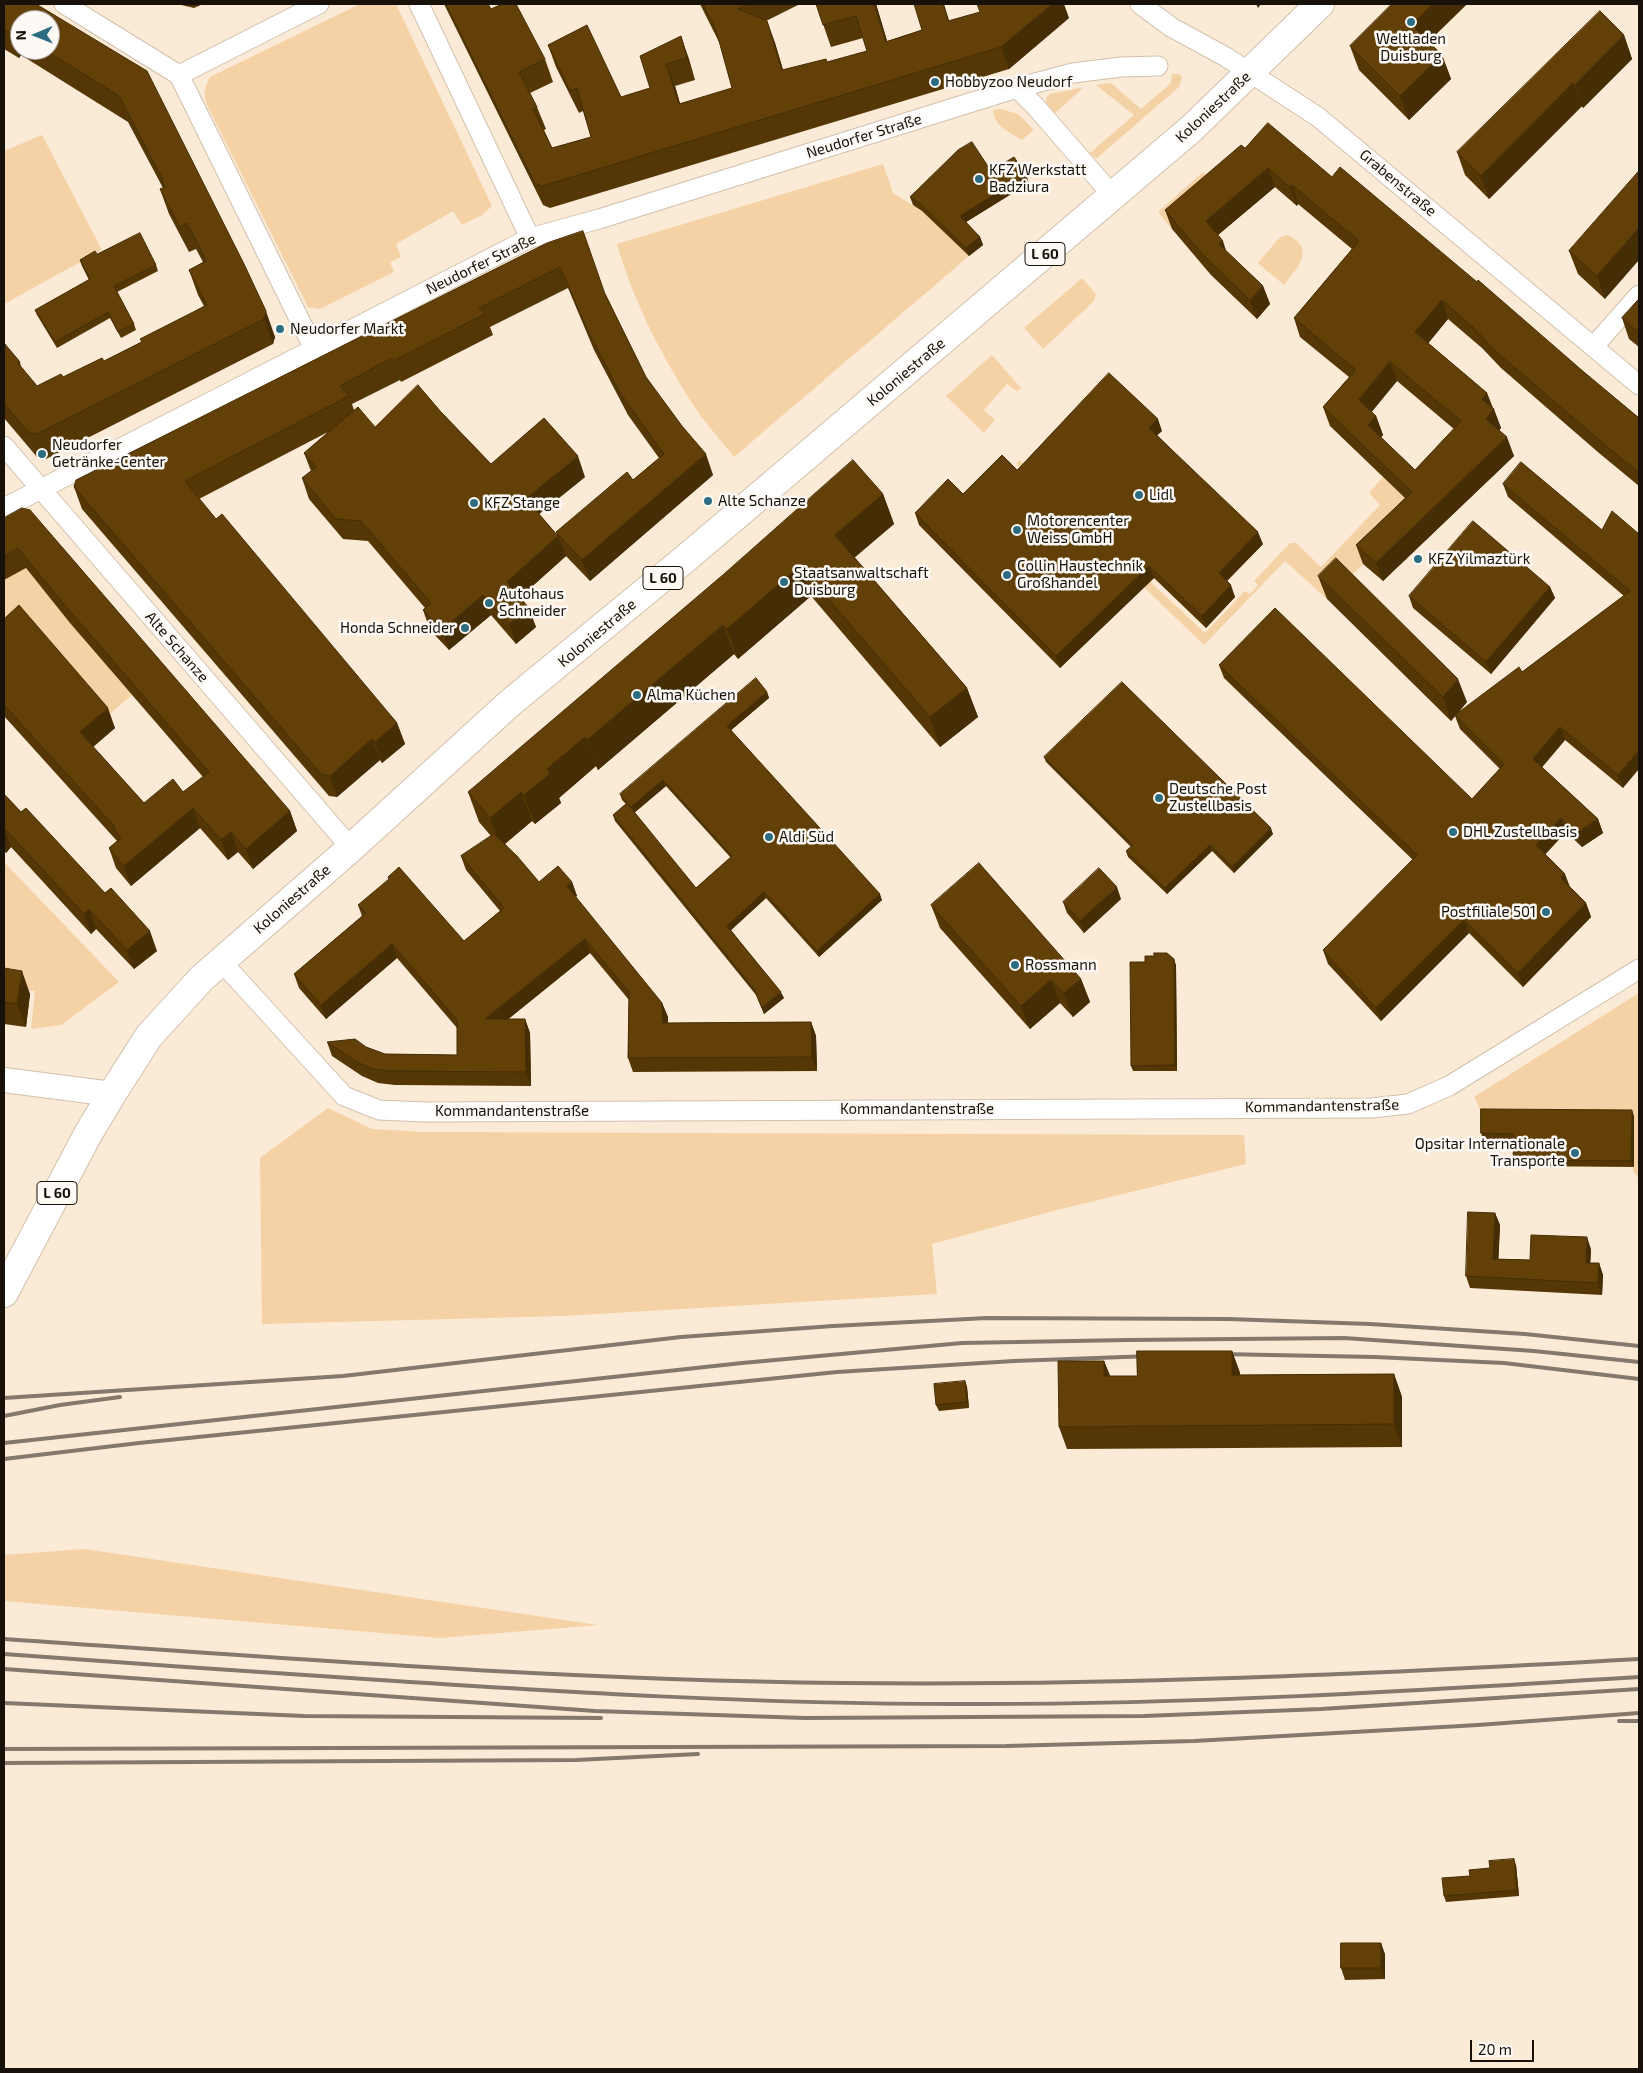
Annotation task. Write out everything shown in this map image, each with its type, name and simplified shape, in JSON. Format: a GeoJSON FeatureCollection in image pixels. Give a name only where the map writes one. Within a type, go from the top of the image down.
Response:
{"type":"FeatureCollection","features":[{"type":"Feature","properties":{"kind":"main road","name":"Koloniestraße"},"geometry":{"type":"LineString","coordinates":[[4,1293],[88,1134],[149,1036],[220,960],[351,848],[503,709],[685,559],[1191,129],[1320,4]]}},
{"type":"Feature","properties":{"kind":"street"},"geometry":{"type":"LineString","coordinates":[[64,4],[179,75],[314,347]]}},
{"type":"Feature","properties":{"kind":"street"},"geometry":{"type":"LineString","coordinates":[[179,75],[319,4]]}},
{"type":"Feature","properties":{"kind":"street"},"geometry":{"type":"LineString","coordinates":[[419,4],[530,238]]}},
{"type":"Feature","properties":{"kind":"street","name":"Grabenstraße"},"geometry":{"type":"LineString","coordinates":[[1140,4],[1183,34],[1226,57],[1318,117],[1639,385]]}},
{"type":"Feature","properties":{"kind":"street","name":"Neudorfer Straße"},"geometry":{"type":"LineString","coordinates":[[4,508],[42,490],[314,347],[530,238],[618,213],[1017,88],[1073,73],[1158,66]]}},
{"type":"Feature","properties":{"kind":"street"},"geometry":{"type":"LineString","coordinates":[[1017,88],[1036,106],[1113,196]]}},
{"type":"Feature","properties":{"kind":"street"},"geometry":{"type":"LineString","coordinates":[[1594,346],[1639,295]]}},
{"type":"Feature","properties":{"kind":"street","name":"Alte Schanze"},"geometry":{"type":"LineString","coordinates":[[4,446],[351,848]]}},
{"type":"Feature","properties":{"kind":"street","name":"Kommandantenstraße"},"geometry":{"type":"LineString","coordinates":[[220,960],[344,1096],[379,1110],[426,1112],[1362,1108],[1408,1104],[1449,1086],[1639,969]]}},
{"type":"Feature","properties":{"kind":"street"},"geometry":{"type":"LineString","coordinates":[[4,1080],[112,1094]]}},
{"type":"Feature","properties":{"kind":"shaded area"},"geometry":{"type":"Polygon","coordinates":[[[360,4],[396,4],[492,206],[482,215],[462,225],[453,211],[396,244],[401,257],[390,262],[394,272],[320,309],[308,307],[207,105],[205,91],[210,77],[360,4]]]}},
{"type":"Feature","properties":{"kind":"shaded area"},"geometry":{"type":"Polygon","coordinates":[[[1172,74],[1180,74],[1182,78],[1179,87],[1097,158],[1089,154],[1134,115],[1096,85],[1111,83],[1141,109],[1171,83],[1172,74]]]}},
{"type":"Feature","properties":{"kind":"shaded area"},"geometry":{"type":"Polygon","coordinates":[[[1084,87],[1054,114],[1046,105],[1046,98],[1050,94],[1084,87]]]}},
{"type":"Feature","properties":{"kind":"shaded area"},"geometry":{"type":"Polygon","coordinates":[[[1001,109],[1018,114],[1034,130],[1022,140],[1007,131],[994,116],[993,110],[1001,109]]]}},
{"type":"Feature","properties":{"kind":"shaded area"},"geometry":{"type":"Polygon","coordinates":[[[42,135],[102,250],[4,304],[4,151],[42,135]]]}},
{"type":"Feature","properties":{"kind":"shaded area"},"geometry":{"type":"Polygon","coordinates":[[[883,164],[893,193],[922,211],[969,256],[734,457],[697,410],[669,365],[639,306],[617,244],[883,164]]]}},
{"type":"Feature","properties":{"kind":"shaded area"},"geometry":{"type":"Polygon","coordinates":[[[1203,172],[1219,189],[1172,229],[1158,212],[1203,172]]]}},
{"type":"Feature","properties":{"kind":"shaded area"},"geometry":{"type":"Polygon","coordinates":[[[1287,235],[1296,240],[1303,252],[1299,265],[1284,285],[1258,263],[1279,238],[1287,235]]]}},
{"type":"Feature","properties":{"kind":"shaded area"},"geometry":{"type":"Polygon","coordinates":[[[1082,278],[1096,294],[1094,301],[1043,349],[1024,328],[1082,278]]]}},
{"type":"Feature","properties":{"kind":"shaded area"},"geometry":{"type":"Polygon","coordinates":[[[992,355],[1021,388],[1017,391],[1007,384],[984,410],[995,420],[984,433],[946,396],[992,355]]]}},
{"type":"Feature","properties":{"kind":"shaded area"},"geometry":{"type":"Polygon","coordinates":[[[1020,460],[1205,633],[1245,591],[1250,594],[1258,585],[1254,581],[1290,543],[1296,543],[1321,567],[1380,505],[1369,493],[1383,477],[1418,511],[1327,599],[1285,561],[1204,645],[1016,464],[1020,460]]]}},
{"type":"Feature","properties":{"kind":"shaded area"},"geometry":{"type":"Polygon","coordinates":[[[28,567],[29,572],[106,665],[114,667],[111,671],[132,695],[106,717],[4,624],[4,579],[28,567]]]}},
{"type":"Feature","properties":{"kind":"shaded area"},"geometry":{"type":"Polygon","coordinates":[[[4,862],[119,982],[61,1025],[31,1029],[35,991],[4,987],[4,862]]]}},
{"type":"Feature","properties":{"kind":"shaded area"},"geometry":{"type":"Polygon","coordinates":[[[1639,993],[1639,1178],[1633,1172],[1634,1116],[1483,1115],[1474,1097],[1639,993]]]}},
{"type":"Feature","properties":{"kind":"shaded area"},"geometry":{"type":"Polygon","coordinates":[[[328,1108],[372,1129],[424,1132],[1244,1135],[1246,1164],[1057,1210],[932,1244],[937,1294],[563,1316],[262,1324],[260,1158],[328,1108]]]}},
{"type":"Feature","properties":{"kind":"shaded area"},"geometry":{"type":"Polygon","coordinates":[[[84,1549],[598,1625],[440,1638],[4,1601],[4,1555],[84,1549]]]}},
{"type":"Feature","properties":{"kind":"building"},"geometry":{"type":"Polygon","coordinates":[[[4,4],[36,4],[46,10],[10,10],[10,33],[4,29],[4,4]]]}},
{"type":"Feature","properties":{"kind":"building"},"geometry":{"type":"Polygon","coordinates":[[[446,4],[488,4],[491,9],[502,4],[516,4],[545,59],[519,72],[537,107],[533,109],[552,148],[591,137],[577,88],[570,91],[548,45],[587,25],[621,97],[650,88],[640,56],[681,36],[687,58],[666,64],[679,104],[732,88],[716,30],[703,4],[748,4],[738,9],[767,21],[782,70],[826,59],[827,62],[867,51],[856,16],[823,25],[816,4],[874,4],[886,42],[922,30],[914,4],[943,4],[948,21],[980,12],[977,4],[1052,4],[1001,47],[542,186],[535,183],[446,4]]]}},
{"type":"Feature","properties":{"kind":"building"},"geometry":{"type":"Polygon","coordinates":[[[1392,4],[1433,4],[1412,25],[1442,55],[1400,96],[1350,46],[1392,4]]]}},
{"type":"Feature","properties":{"kind":"building"},"geometry":{"type":"Polygon","coordinates":[[[1600,11],[1624,35],[1575,85],[1573,83],[1481,176],[1457,152],[1600,11]]]}},
{"type":"Feature","properties":{"kind":"building"},"geometry":{"type":"Polygon","coordinates":[[[60,18],[147,71],[245,266],[266,311],[264,319],[37,434],[28,432],[4,403],[4,343],[37,386],[61,374],[63,377],[102,358],[104,361],[142,342],[140,339],[207,305],[189,270],[206,261],[187,223],[180,227],[160,189],[165,187],[163,180],[119,96],[60,59],[60,18]]]}},
{"type":"Feature","properties":{"kind":"building"},"geometry":{"type":"Polygon","coordinates":[[[1268,123],[1332,177],[1340,167],[1477,282],[1478,280],[1639,418],[1639,473],[1494,350],[1475,329],[1442,300],[1415,332],[1487,393],[1482,399],[1494,409],[1486,419],[1507,437],[1376,563],[1356,545],[1412,492],[1323,407],[1356,370],[1294,318],[1359,241],[1292,185],[1290,187],[1268,168],[1206,221],[1223,241],[1219,244],[1263,286],[1250,300],[1204,256],[1165,210],[1241,145],[1245,148],[1268,123]],[[1390,362],[1359,400],[1376,416],[1368,425],[1415,470],[1461,421],[1390,362]]]}},
{"type":"Feature","properties":{"kind":"building"},"geometry":{"type":"Polygon","coordinates":[[[972,142],[991,171],[1014,157],[1026,175],[960,216],[980,237],[966,248],[919,203],[910,197],[958,150],[972,142]]]}},
{"type":"Feature","properties":{"kind":"building"},"geometry":{"type":"Polygon","coordinates":[[[1639,171],[1639,227],[1597,276],[1569,251],[1639,171]]]}},
{"type":"Feature","properties":{"kind":"building"},"geometry":{"type":"Polygon","coordinates":[[[583,231],[605,294],[646,377],[682,426],[706,454],[582,560],[556,532],[627,472],[633,480],[664,454],[620,393],[587,329],[560,267],[479,308],[485,314],[393,361],[392,358],[340,386],[349,396],[185,481],[216,519],[222,514],[397,723],[375,742],[372,739],[330,776],[322,775],[74,487],[76,480],[547,243],[583,231]]]}},
{"type":"Feature","properties":{"kind":"building"},"geometry":{"type":"Polygon","coordinates":[[[140,233],[156,265],[114,286],[134,324],[118,332],[108,312],[55,342],[35,310],[90,279],[80,260],[95,251],[97,254],[140,233]]]}},
{"type":"Feature","properties":{"kind":"building"},"geometry":{"type":"Polygon","coordinates":[[[1639,299],[1639,333],[1622,318],[1639,299]]]}},
{"type":"Feature","properties":{"kind":"building"},"geometry":{"type":"Polygon","coordinates":[[[1109,373],[1158,419],[1149,428],[1258,532],[1219,573],[1231,585],[1202,616],[1149,566],[1056,656],[915,513],[948,479],[963,494],[1002,455],[1017,470],[1109,373]]]}},
{"type":"Feature","properties":{"kind":"building"},"geometry":{"type":"Polygon","coordinates":[[[418,385],[491,464],[544,418],[578,456],[526,499],[558,536],[507,582],[528,607],[509,624],[483,595],[442,630],[423,610],[431,603],[361,521],[336,519],[302,478],[316,467],[304,453],[358,407],[375,427],[418,385]]]}},
{"type":"Feature","properties":{"kind":"building"},"geometry":{"type":"Polygon","coordinates":[[[853,460],[883,494],[835,535],[967,688],[930,717],[800,566],[727,629],[723,625],[587,740],[585,737],[547,769],[550,774],[524,795],[521,792],[490,818],[468,792],[724,574],[853,460]]]}},
{"type":"Feature","properties":{"kind":"building"},"geometry":{"type":"Polygon","coordinates":[[[1521,462],[1602,530],[1612,511],[1639,534],[1639,750],[1618,775],[1560,727],[1533,759],[1598,819],[1577,833],[1561,818],[1536,845],[1565,874],[1561,878],[1586,903],[1518,973],[1464,920],[1376,1008],[1323,950],[1417,855],[1219,665],[1275,608],[1472,799],[1504,764],[1455,715],[1519,667],[1522,672],[1630,591],[1503,484],[1521,462]]]}},
{"type":"Feature","properties":{"kind":"building"},"geometry":{"type":"Polygon","coordinates":[[[22,508],[30,510],[290,811],[246,849],[231,832],[221,840],[193,808],[124,866],[109,848],[121,838],[114,829],[115,827],[4,705],[4,619],[19,605],[108,708],[80,732],[144,803],[173,779],[183,792],[209,772],[18,548],[4,556],[4,518],[22,508]]]}},
{"type":"Feature","properties":{"kind":"building"},"geometry":{"type":"Polygon","coordinates":[[[1473,521],[1550,587],[1486,662],[1409,596],[1473,521]]]}},
{"type":"Feature","properties":{"kind":"building"},"geometry":{"type":"Polygon","coordinates":[[[1336,558],[1458,679],[1443,697],[1318,576],[1336,558]]]}},
{"type":"Feature","properties":{"kind":"building","name":"Aldi Süd"},"geometry":{"type":"Polygon","coordinates":[[[756,678],[767,692],[727,726],[880,894],[817,951],[764,892],[727,926],[781,992],[762,1008],[754,989],[613,815],[627,803],[696,888],[732,856],[663,780],[631,807],[620,794],[756,678]]]}},
{"type":"Feature","properties":{"kind":"building","name":"Deutsche Post Zustellbasis"},"geometry":{"type":"Polygon","coordinates":[[[1122,682],[1271,828],[1232,867],[1210,845],[1165,888],[1126,851],[1133,845],[1044,757],[1122,682]]]}},
{"type":"Feature","properties":{"kind":"building"},"geometry":{"type":"Polygon","coordinates":[[[4,794],[21,812],[26,808],[105,893],[111,888],[150,931],[127,950],[89,909],[84,914],[4,828],[4,794]]]}},
{"type":"Feature","properties":{"kind":"building"},"geometry":{"type":"Polygon","coordinates":[[[494,834],[517,856],[539,882],[558,866],[572,882],[567,886],[662,1003],[663,1023],[811,1022],[812,1057],[628,1058],[629,992],[585,939],[485,1019],[525,1019],[526,1072],[389,1071],[373,1069],[357,1062],[327,1042],[355,1039],[366,1047],[385,1054],[457,1055],[457,1020],[392,944],[321,1005],[294,974],[366,913],[358,905],[389,879],[388,877],[399,867],[464,941],[504,908],[461,856],[494,834]]]}},
{"type":"Feature","properties":{"kind":"building","name":"Rossmann"},"geometry":{"type":"Polygon","coordinates":[[[979,863],[1081,979],[1064,993],[1051,980],[1021,1006],[931,905],[979,863]]]}},
{"type":"Feature","properties":{"kind":"building"},"geometry":{"type":"Polygon","coordinates":[[[1099,868],[1117,887],[1080,921],[1063,902],[1099,868]]]}},
{"type":"Feature","properties":{"kind":"building"},"geometry":{"type":"Polygon","coordinates":[[[1154,953],[1167,953],[1174,959],[1175,1065],[1131,1066],[1130,962],[1145,962],[1145,956],[1154,956],[1154,953]]]}},
{"type":"Feature","properties":{"kind":"building"},"geometry":{"type":"Polygon","coordinates":[[[4,968],[22,971],[17,1004],[4,1002],[4,968]]]}},
{"type":"Feature","properties":{"kind":"building","name":"Opsitar Internationale Transporte"},"geometry":{"type":"Polygon","coordinates":[[[1481,1109],[1632,1110],[1631,1161],[1513,1160],[1514,1134],[1481,1133],[1481,1109]]]}},
{"type":"Feature","properties":{"kind":"building"},"geometry":{"type":"Polygon","coordinates":[[[1468,1212],[1495,1213],[1493,1259],[1530,1260],[1531,1235],[1587,1237],[1586,1263],[1599,1263],[1598,1283],[1466,1276],[1468,1212]]]}},
{"type":"Feature","properties":{"kind":"building"},"geometry":{"type":"Polygon","coordinates":[[[1137,1351],[1232,1351],[1232,1375],[1394,1374],[1394,1424],[1059,1427],[1058,1361],[1104,1361],[1104,1376],[1137,1376],[1137,1351]]]}},
{"type":"Feature","properties":{"kind":"building"},"geometry":{"type":"Polygon","coordinates":[[[965,1381],[967,1402],[936,1405],[934,1384],[965,1381]]]}},
{"type":"Feature","properties":{"kind":"building"},"geometry":{"type":"Polygon","coordinates":[[[1514,1859],[1517,1890],[1444,1896],[1442,1878],[1470,1876],[1469,1870],[1490,1868],[1489,1861],[1514,1859]]]}},
{"type":"Feature","properties":{"kind":"building"},"geometry":{"type":"Polygon","coordinates":[[[1341,1943],[1381,1943],[1381,1968],[1341,1968],[1341,1943]]]}},
{"type":"Feature","properties":{"kind":"railway"},"geometry":{"type":"LineString","coordinates":[[4,1398],[343,1376],[681,1337],[833,1326],[987,1318],[1228,1319],[1370,1324],[1525,1334],[1639,1346]]}},
{"type":"Feature","properties":{"kind":"railway"},"geometry":{"type":"LineString","coordinates":[[4,1443],[742,1363],[962,1343],[1344,1338],[1534,1351],[1639,1362]]}},
{"type":"Feature","properties":{"kind":"railway"},"geometry":{"type":"LineString","coordinates":[[1219,1354],[1375,1357],[1504,1363],[1639,1379]]}},
{"type":"Feature","properties":{"kind":"railway"},"geometry":{"type":"LineString","coordinates":[[4,1459],[139,1443],[837,1372],[1014,1361],[1151,1356]]}},
{"type":"Feature","properties":{"kind":"railway"},"geometry":{"type":"LineString","coordinates":[[4,1416],[60,1405],[120,1397]]}},
{"type":"Feature","properties":{"kind":"railway"},"geometry":{"type":"LineString","coordinates":[[4,1639],[527,1673],[632,1678],[842,1683],[1041,1683],[1241,1678],[1639,1659]]}},
{"type":"Feature","properties":{"kind":"railway"},"geometry":{"type":"LineString","coordinates":[[4,1654],[587,1693],[809,1702],[1042,1704],[1213,1700],[1639,1677]]}},
{"type":"Feature","properties":{"kind":"railway"},"geometry":{"type":"LineString","coordinates":[[4,1669],[595,1711],[805,1718],[1144,1716],[1321,1709],[1639,1689]]}},
{"type":"Feature","properties":{"kind":"railway"},"geometry":{"type":"LineString","coordinates":[[4,1703],[304,1716],[601,1718]]}},
{"type":"Feature","properties":{"kind":"railway"},"geometry":{"type":"LineString","coordinates":[[4,1749],[1006,1746],[1194,1741],[1478,1725],[1639,1713]]}},
{"type":"Feature","properties":{"kind":"railway"},"geometry":{"type":"LineString","coordinates":[[1619,1721],[1639,1721]]}},
{"type":"Feature","properties":{"kind":"railway"},"geometry":{"type":"LineString","coordinates":[[4,1763],[576,1760],[698,1754]]}},
{"type":"Feature","properties":{"kind":"place","name":"Weltladen Duisburg"},"geometry":{"type":"Point","coordinates":[1411,22]}},
{"type":"Feature","properties":{"kind":"place","name":"Hobbyzoo Neudorf"},"geometry":{"type":"Point","coordinates":[935,82]}},
{"type":"Feature","properties":{"kind":"place","name":"KFZ Werkstatt Badziura"},"geometry":{"type":"Point","coordinates":[979,179]}},
{"type":"Feature","properties":{"kind":"place","name":"Neudorfer Markt"},"geometry":{"type":"Point","coordinates":[280,329]}},
{"type":"Feature","properties":{"kind":"place","name":"Neudorfer Getränke-Center"},"geometry":{"type":"Point","coordinates":[42,454]}},
{"type":"Feature","properties":{"kind":"place","name":"Lidl"},"geometry":{"type":"Point","coordinates":[1139,495]}},
{"type":"Feature","properties":{"kind":"place","name":"Alte Schanze"},"geometry":{"type":"Point","coordinates":[708,501]}},
{"type":"Feature","properties":{"kind":"place","name":"KFZ Stange"},"geometry":{"type":"Point","coordinates":[474,503]}},
{"type":"Feature","properties":{"kind":"place","name":"Motorencenter Weiss GmbH"},"geometry":{"type":"Point","coordinates":[1017,530]}},
{"type":"Feature","properties":{"kind":"place","name":"KFZ Yilmaztürk"},"geometry":{"type":"Point","coordinates":[1418,559]}},
{"type":"Feature","properties":{"kind":"place","name":"Collin Haustechnik Großhandel"},"geometry":{"type":"Point","coordinates":[1007,575]}},
{"type":"Feature","properties":{"kind":"place","name":"Staatsanwaltschaft Duisburg"},"geometry":{"type":"Point","coordinates":[784,582]}},
{"type":"Feature","properties":{"kind":"place","name":"Autohaus Schneider"},"geometry":{"type":"Point","coordinates":[489,603]}},
{"type":"Feature","properties":{"kind":"place","name":"Honda Schneider"},"geometry":{"type":"Point","coordinates":[465,628]}},
{"type":"Feature","properties":{"kind":"place","name":"Alma Küchen"},"geometry":{"type":"Point","coordinates":[637,695]}},
{"type":"Feature","properties":{"kind":"place","name":"Deutsche Post Zustellbasis"},"geometry":{"type":"Point","coordinates":[1159,798]}},
{"type":"Feature","properties":{"kind":"place","name":"DHL Zustellbasis"},"geometry":{"type":"Point","coordinates":[1453,832]}},
{"type":"Feature","properties":{"kind":"place","name":"Aldi Süd"},"geometry":{"type":"Point","coordinates":[769,837]}},
{"type":"Feature","properties":{"kind":"place","name":"Postfiliale 501"},"geometry":{"type":"Point","coordinates":[1546,912]}},
{"type":"Feature","properties":{"kind":"place","name":"Rossmann"},"geometry":{"type":"Point","coordinates":[1015,965]}},
{"type":"Feature","properties":{"kind":"place","name":"Opsitar Internationale Transporte"},"geometry":{"type":"Point","coordinates":[1575,1153]}}]}
